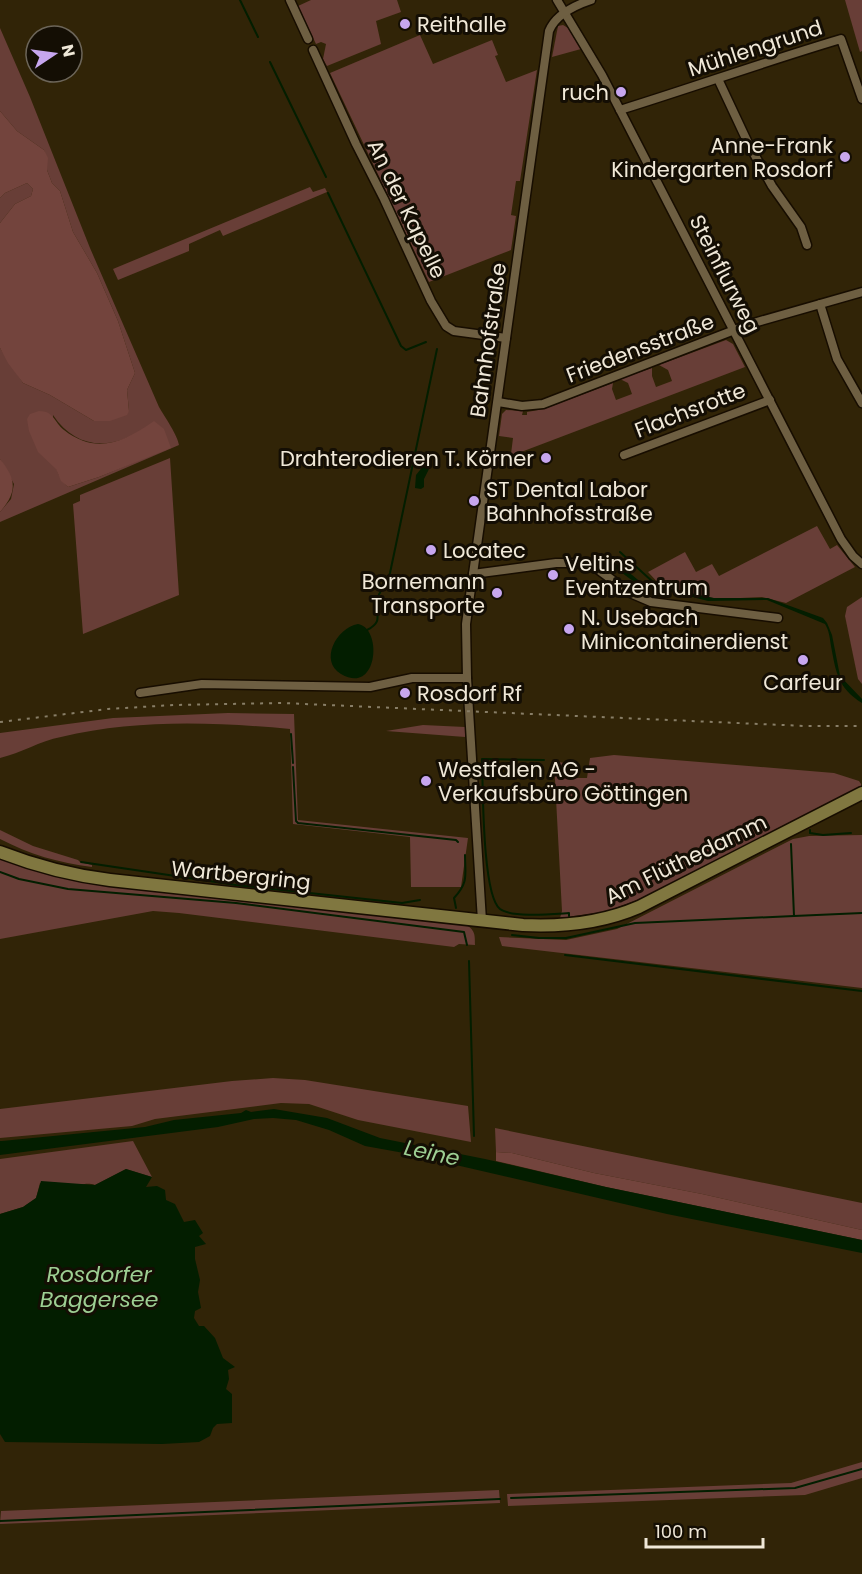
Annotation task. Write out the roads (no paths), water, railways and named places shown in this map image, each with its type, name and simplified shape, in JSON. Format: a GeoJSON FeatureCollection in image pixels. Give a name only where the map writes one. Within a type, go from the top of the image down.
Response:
{"type":"FeatureCollection","features":[{"type":"Feature","properties":{"kind":"main road","name":"Am Flüthedamm"},"geometry":{"type":"LineString","coordinates":[[482,921],[556,926],[614,916],[673,891],[862,793]]}},
{"type":"Feature","properties":{"kind":"main road","name":"Wartbergring"},"geometry":{"type":"LineString","coordinates":[[0,852],[35,865],[84,876],[482,921]]}},
{"type":"Feature","properties":{"kind":"street"},"geometry":{"type":"LineString","coordinates":[[290,0],[308,39]]}},
{"type":"Feature","properties":{"kind":"street","name":"Steinflurweg"},"geometry":{"type":"LineString","coordinates":[[557,0],[620,110],[841,539],[862,564]]}},
{"type":"Feature","properties":{"kind":"street"},"geometry":{"type":"LineString","coordinates":[[565,13],[574,6],[591,0]]}},
{"type":"Feature","properties":{"kind":"street","name":"Bahnhofstraße"},"geometry":{"type":"LineString","coordinates":[[482,921],[465,637],[549,31],[565,13]]}},
{"type":"Feature","properties":{"kind":"street","name":"Mühlengrund"},"geometry":{"type":"LineString","coordinates":[[620,110],[784,55],[841,39],[862,99]]}},
{"type":"Feature","properties":{"kind":"street","name":"An der Kapelle"},"geometry":{"type":"LineString","coordinates":[[314,50],[431,301],[446,326],[454,331],[506,338]]}},
{"type":"Feature","properties":{"kind":"street"},"geometry":{"type":"LineString","coordinates":[[718,79],[748,143],[772,186],[801,227],[807,245]]}},
{"type":"Feature","properties":{"kind":"street","name":"Friedensstraße"},"geometry":{"type":"LineString","coordinates":[[498,402],[524,406],[543,404],[750,324],[862,292]]}},
{"type":"Feature","properties":{"kind":"street"},"geometry":{"type":"LineString","coordinates":[[820,304],[837,359],[862,403]]}},
{"type":"Feature","properties":{"kind":"street","name":"Flachsrotte"},"geometry":{"type":"LineString","coordinates":[[624,455],[770,400]]}},
{"type":"Feature","properties":{"kind":"street"},"geometry":{"type":"LineString","coordinates":[[473,574],[556,563],[578,563],[597,568],[634,596],[651,602],[778,618]]}},
{"type":"Feature","properties":{"kind":"street"},"geometry":{"type":"LineString","coordinates":[[140,693],[202,684],[370,687],[412,678],[467,678]]}},
{"type":"Feature","properties":{"kind":"water"},"geometry":{"type":"Polygon","coordinates":[[[424,465],[429,469],[424,479],[424,487],[415,488],[416,475],[424,465]]]}},
{"type":"Feature","properties":{"kind":"water"},"geometry":{"type":"Polygon","coordinates":[[[606,560],[630,573],[650,592],[605,563],[606,560]]]}},
{"type":"Feature","properties":{"kind":"water"},"geometry":{"type":"Polygon","coordinates":[[[651,580],[662,587],[714,598],[768,598],[823,618],[832,635],[840,676],[862,699],[862,703],[848,692],[839,679],[825,624],[767,600],[708,601],[661,589],[651,580]]]}},
{"type":"Feature","properties":{"kind":"water"},"geometry":{"type":"Polygon","coordinates":[[[358,624],[366,628],[371,637],[373,659],[363,676],[353,678],[341,674],[335,668],[331,661],[331,654],[337,638],[350,627],[358,624]]]}},
{"type":"Feature","properties":{"kind":"water","name":"Leine"},"geometry":{"type":"Polygon","coordinates":[[[274,1109],[327,1118],[380,1138],[862,1240],[862,1253],[667,1214],[365,1146],[329,1130],[296,1120],[254,1119],[218,1127],[0,1155],[0,1141],[145,1127],[174,1120],[241,1113],[246,1110],[251,1112],[274,1109]]]}},
{"type":"Feature","properties":{"kind":"water","name":"Rosdorfer Baggersee"},"geometry":{"type":"Polygon","coordinates":[[[126,1169],[152,1177],[146,1187],[157,1186],[165,1190],[166,1200],[175,1204],[184,1222],[195,1220],[203,1233],[199,1236],[206,1244],[195,1247],[201,1308],[195,1311],[194,1318],[199,1326],[204,1326],[215,1338],[223,1358],[235,1367],[228,1370],[229,1379],[226,1389],[232,1394],[232,1423],[217,1424],[210,1436],[199,1442],[162,1444],[5,1442],[0,1434],[0,1214],[23,1207],[36,1198],[41,1181],[95,1185],[126,1169]]]}},
{"type":"Feature","properties":{"kind":"waterway"},"geometry":{"type":"LineString","coordinates":[[240,0],[258,37]]}},
{"type":"Feature","properties":{"kind":"waterway"},"geometry":{"type":"LineString","coordinates":[[270,62],[326,177]]}},
{"type":"Feature","properties":{"kind":"waterway"},"geometry":{"type":"LineString","coordinates":[[328,193],[401,346],[406,350],[426,342]]}},
{"type":"Feature","properties":{"kind":"waterway"},"geometry":{"type":"LineString","coordinates":[[367,630],[376,623],[377,600],[390,573],[437,349]]}},
{"type":"Feature","properties":{"kind":"waterway"},"geometry":{"type":"LineString","coordinates":[[620,552],[653,582]]}},
{"type":"Feature","properties":{"kind":"waterway"},"geometry":{"type":"LineString","coordinates":[[291,734],[293,763]]}},
{"type":"Feature","properties":{"kind":"waterway"},"geometry":{"type":"LineString","coordinates":[[544,760],[482,759],[485,838],[490,883],[494,900],[500,909],[506,912],[533,915],[569,913],[569,916]]}},
{"type":"Feature","properties":{"kind":"waterway"},"geometry":{"type":"LineString","coordinates":[[293,767],[296,821],[298,823],[458,842]]}},
{"type":"Feature","properties":{"kind":"waterway"},"geometry":{"type":"LineString","coordinates":[[810,830],[810,833],[823,835],[851,833]]}},
{"type":"Feature","properties":{"kind":"waterway"},"geometry":{"type":"LineString","coordinates":[[791,844],[794,916],[862,913]]}},
{"type":"Feature","properties":{"kind":"waterway"},"geometry":{"type":"LineString","coordinates":[[456,908],[454,898],[465,878],[465,855]]}},
{"type":"Feature","properties":{"kind":"waterway"},"geometry":{"type":"LineString","coordinates":[[81,862],[236,885],[402,903],[420,900]]}},
{"type":"Feature","properties":{"kind":"waterway"},"geometry":{"type":"LineString","coordinates":[[0,872],[19,879],[68,889],[236,903],[464,932],[467,945]]}},
{"type":"Feature","properties":{"kind":"waterway"},"geometry":{"type":"LineString","coordinates":[[512,935],[566,938],[635,923],[794,916]]}},
{"type":"Feature","properties":{"kind":"waterway"},"geometry":{"type":"LineString","coordinates":[[565,955],[862,991]]}},
{"type":"Feature","properties":{"kind":"waterway"},"geometry":{"type":"LineString","coordinates":[[469,961],[474,1136]]}},
{"type":"Feature","properties":{"kind":"waterway"},"geometry":{"type":"LineString","coordinates":[[511,1498],[795,1488],[862,1469]]}},
{"type":"Feature","properties":{"kind":"waterway"},"geometry":{"type":"LineString","coordinates":[[0,1521],[500,1499]]}},
{"type":"Feature","properties":{"kind":"railway"},"geometry":{"type":"LineString","coordinates":[[0,722],[108,709],[282,703],[805,726],[862,726]]}},
{"type":"Feature","properties":{"kind":"place","name":"Reithalle"},"geometry":{"type":"Point","coordinates":[405,24]}},
{"type":"Feature","properties":{"kind":"place","name":"ruch"},"geometry":{"type":"Point","coordinates":[621,92]}},
{"type":"Feature","properties":{"kind":"place","name":"Anne-Frank Kindergarten Rosdorf"},"geometry":{"type":"Point","coordinates":[845,157]}},
{"type":"Feature","properties":{"kind":"place","name":"Drahterodieren T. Körner"},"geometry":{"type":"Point","coordinates":[546,458]}},
{"type":"Feature","properties":{"kind":"place","name":"ST Dental Labor Bahnhofsstraße"},"geometry":{"type":"Point","coordinates":[474,501]}},
{"type":"Feature","properties":{"kind":"place","name":"Locatec"},"geometry":{"type":"Point","coordinates":[431,550]}},
{"type":"Feature","properties":{"kind":"place","name":"Veltins Eventzentrum"},"geometry":{"type":"Point","coordinates":[553,575]}},
{"type":"Feature","properties":{"kind":"place","name":"Bornemann Transporte"},"geometry":{"type":"Point","coordinates":[497,593]}},
{"type":"Feature","properties":{"kind":"place","name":"N. Usebach Minicontainerdienst"},"geometry":{"type":"Point","coordinates":[569,629]}},
{"type":"Feature","properties":{"kind":"place","name":"Carfeur"},"geometry":{"type":"Point","coordinates":[803,660]}},
{"type":"Feature","properties":{"kind":"place","name":"Rosdorf Rf"},"geometry":{"type":"Point","coordinates":[405,693]}},
{"type":"Feature","properties":{"kind":"place","name":"Westfalen AG - Verkaufsbüro Göttingen"},"geometry":{"type":"Point","coordinates":[426,781]}}]}
